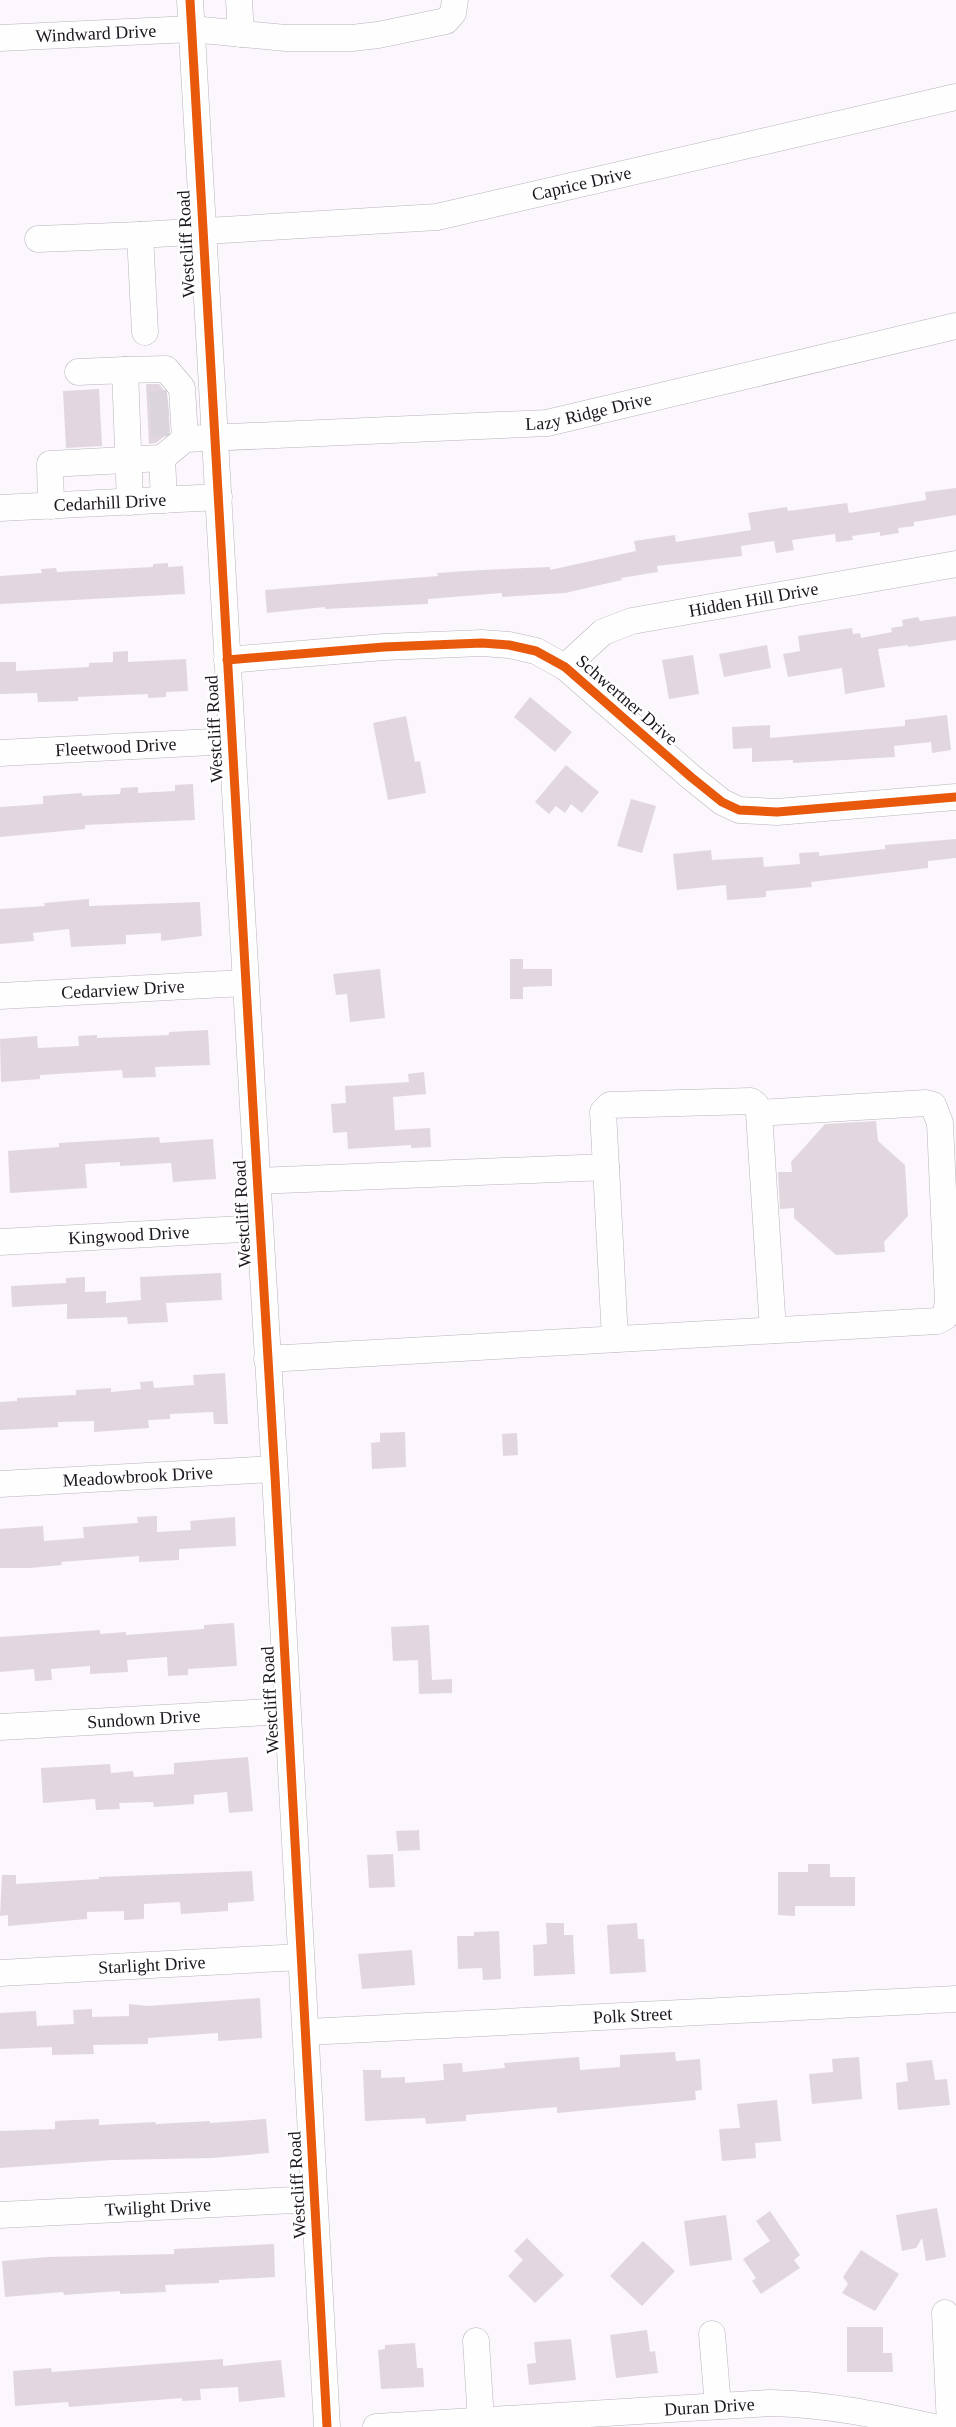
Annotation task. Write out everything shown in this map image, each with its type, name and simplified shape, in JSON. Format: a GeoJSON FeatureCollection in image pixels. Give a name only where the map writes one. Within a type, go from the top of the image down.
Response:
{"type":"FeatureCollection","features":[{"type":"Feature","properties":{"kind":"street","name":"Westcliff Road"},"geometry":{"type":"LineString","coordinates":[[190,0],[244,983],[307,2032],[327,2427]]}},
{"type":"Feature","properties":{"kind":"street"},"geometry":{"type":"LineString","coordinates":[[239,0],[241,34]]}},
{"type":"Feature","properties":{"kind":"street","name":"Windward Drive"},"geometry":{"type":"LineString","coordinates":[[0,38],[191,29],[286,38],[378,35],[446,21],[453,13],[455,0]]}},
{"type":"Feature","properties":{"kind":"street","name":"Caprice Drive"},"geometry":{"type":"LineString","coordinates":[[38,239],[437,217],[956,97]]}},
{"type":"Feature","properties":{"kind":"street"},"geometry":{"type":"LineString","coordinates":[[140,235],[145,332]]}},
{"type":"Feature","properties":{"kind":"street","name":"Lazy Ridge Drive"},"geometry":{"type":"LineString","coordinates":[[163,414],[214,438],[547,423],[956,326]]}},
{"type":"Feature","properties":{"kind":"street"},"geometry":{"type":"LineString","coordinates":[[78,372],[166,369],[162,458],[164,500]]}},
{"type":"Feature","properties":{"kind":"street"},"geometry":{"type":"LineString","coordinates":[[125,370],[163,414]]}},
{"type":"Feature","properties":{"kind":"street"},"geometry":{"type":"LineString","coordinates":[[130,502],[129,460],[163,414],[211,387]]}},
{"type":"Feature","properties":{"kind":"street"},"geometry":{"type":"LineString","coordinates":[[51,506],[50,464],[162,458]]}},
{"type":"Feature","properties":{"kind":"street","name":"Cedarhill Drive"},"geometry":{"type":"LineString","coordinates":[[0,508],[219,497]]}},
{"type":"Feature","properties":{"kind":"street","name":"Hidden Hill Drive"},"geometry":{"type":"LineString","coordinates":[[565,667],[603,632],[632,621],[956,564]]}},
{"type":"Feature","properties":{"kind":"street","name":"Schwertner Drive"},"geometry":{"type":"LineString","coordinates":[[227,660],[384,647],[483,643],[536,651],[565,667],[691,777],[722,802],[739,810],[777,812],[956,797]]}},
{"type":"Feature","properties":{"kind":"street","name":"Fleetwood Drive"},"geometry":{"type":"LineString","coordinates":[[0,753],[231,741]]}},
{"type":"Feature","properties":{"kind":"street","name":"Cedarview Drive"},"geometry":{"type":"LineString","coordinates":[[0,996],[244,983]]}},
{"type":"Feature","properties":{"kind":"street"},"geometry":{"type":"LineString","coordinates":[[615,1339],[603,1112],[610,1106],[751,1101],[756,1105],[759,1113],[773,1330]]}},
{"type":"Feature","properties":{"kind":"street"},"geometry":{"type":"LineString","coordinates":[[267,1359],[937,1321],[945,1317],[948,1302],[940,1123],[933,1105],[926,1103],[759,1113]]}},
{"type":"Feature","properties":{"kind":"street"},"geometry":{"type":"LineString","coordinates":[[256,1181],[606,1167]]}},
{"type":"Feature","properties":{"kind":"street","name":"Kingwood Drive"},"geometry":{"type":"LineString","coordinates":[[0,1242],[259,1228]]}},
{"type":"Feature","properties":{"kind":"street","name":"Meadowbrook Drive"},"geometry":{"type":"LineString","coordinates":[[0,1484],[274,1469]]}},
{"type":"Feature","properties":{"kind":"street","name":"Sundown Drive"},"geometry":{"type":"LineString","coordinates":[[0,1727],[287,1711]]}},
{"type":"Feature","properties":{"kind":"street","name":"Starlight Drive"},"geometry":{"type":"LineString","coordinates":[[0,1973],[301,1957]]}},
{"type":"Feature","properties":{"kind":"street","name":"Polk Street"},"geometry":{"type":"LineString","coordinates":[[307,2032],[956,1999]]}},
{"type":"Feature","properties":{"kind":"street","name":"Twilight Drive"},"geometry":{"type":"LineString","coordinates":[[0,2216],[314,2199]]}},
{"type":"Feature","properties":{"kind":"street"},"geometry":{"type":"LineString","coordinates":[[945,2313],[950,2427]]}},
{"type":"Feature","properties":{"kind":"street"},"geometry":{"type":"LineString","coordinates":[[712,2334],[718,2406]]}},
{"type":"Feature","properties":{"kind":"street"},"geometry":{"type":"LineString","coordinates":[[476,2341],[481,2421]]}},
{"type":"Feature","properties":{"kind":"street","name":"Duran Drive"},"geometry":{"type":"LineString","coordinates":[[376,2427],[770,2403],[821,2405],[864,2411],[933,2427]]}},
{"type":"Feature","properties":{"kind":"building"},"geometry":{"type":"Polygon","coordinates":[[[146,384],[159,384],[167,394],[170,432],[156,443],[149,444],[146,384]]]}},
{"type":"Feature","properties":{"kind":"building"},"geometry":{"type":"Polygon","coordinates":[[[99,389],[102,446],[66,448],[63,391],[99,389]]]}},
{"type":"Feature","properties":{"kind":"building"},"geometry":{"type":"Polygon","coordinates":[[[956,488],[956,515],[914,522],[914,526],[898,528],[899,533],[880,536],[880,532],[852,536],[853,540],[836,542],[835,534],[792,540],[794,550],[776,553],[774,541],[741,546],[742,556],[657,566],[658,572],[621,578],[622,580],[565,593],[502,597],[502,593],[428,599],[428,604],[325,609],[325,607],[267,613],[265,590],[438,576],[437,573],[550,567],[550,570],[636,551],[634,541],[675,535],[676,542],[751,530],[748,513],[787,507],[788,511],[847,503],[849,513],[926,500],[925,492],[956,488]]]}},
{"type":"Feature","properties":{"kind":"building"},"geometry":{"type":"Polygon","coordinates":[[[168,563],[168,567],[183,566],[185,594],[0,604],[0,576],[42,573],[41,569],[56,568],[57,572],[153,567],[153,564],[168,563]]]}},
{"type":"Feature","properties":{"kind":"building"},"geometry":{"type":"Polygon","coordinates":[[[956,616],[956,640],[878,649],[885,687],[845,694],[842,668],[788,677],[783,654],[800,651],[798,636],[852,628],[853,634],[860,633],[861,638],[892,632],[891,628],[903,626],[902,620],[918,617],[920,621],[956,616]]]}},
{"type":"Feature","properties":{"kind":"building"},"geometry":{"type":"Polygon","coordinates":[[[767,645],[771,668],[724,677],[719,654],[767,645]]]}},
{"type":"Feature","properties":{"kind":"building"},"geometry":{"type":"Polygon","coordinates":[[[128,651],[128,662],[186,659],[188,691],[166,692],[166,697],[148,698],[148,694],[78,697],[78,701],[38,702],[37,693],[0,694],[0,662],[16,662],[16,671],[89,667],[89,663],[113,662],[113,652],[128,651]]]}},
{"type":"Feature","properties":{"kind":"building"},"geometry":{"type":"Polygon","coordinates":[[[693,655],[699,694],[669,699],[662,660],[693,655]]]}},
{"type":"Feature","properties":{"kind":"building"},"geometry":{"type":"Polygon","coordinates":[[[530,697],[572,732],[555,752],[514,717],[530,697]]]}},
{"type":"Feature","properties":{"kind":"building"},"geometry":{"type":"Polygon","coordinates":[[[947,715],[951,750],[932,753],[931,742],[894,746],[895,757],[793,763],[793,760],[752,762],[752,748],[733,749],[732,727],[770,725],[770,738],[905,726],[905,720],[947,715]]]}},
{"type":"Feature","properties":{"kind":"building"},"geometry":{"type":"Polygon","coordinates":[[[406,716],[415,762],[420,761],[426,793],[388,800],[373,723],[406,716]]]}},
{"type":"Feature","properties":{"kind":"building"},"geometry":{"type":"Polygon","coordinates":[[[566,765],[599,792],[582,813],[571,804],[565,813],[556,806],[549,814],[535,802],[566,765]]]}},
{"type":"Feature","properties":{"kind":"building"},"geometry":{"type":"Polygon","coordinates":[[[193,784],[195,820],[85,825],[85,829],[0,837],[0,807],[43,804],[43,796],[82,793],[82,796],[120,794],[121,788],[138,787],[138,793],[175,791],[175,785],[193,784]]]}},
{"type":"Feature","properties":{"kind":"building"},"geometry":{"type":"Polygon","coordinates":[[[631,799],[656,806],[642,853],[617,846],[631,799]]]}},
{"type":"Feature","properties":{"kind":"building"},"geometry":{"type":"Polygon","coordinates":[[[956,839],[956,858],[928,861],[928,868],[811,882],[812,887],[766,891],[766,897],[727,900],[726,885],[677,890],[673,854],[711,850],[712,860],[763,857],[764,867],[800,864],[799,853],[819,852],[819,856],[885,849],[885,845],[956,839]]]}},
{"type":"Feature","properties":{"kind":"building"},"geometry":{"type":"Polygon","coordinates":[[[89,899],[89,906],[200,902],[202,936],[161,941],[161,933],[126,935],[126,944],[71,947],[69,929],[33,933],[34,941],[0,944],[0,909],[45,906],[44,903],[89,899]]]}},
{"type":"Feature","properties":{"kind":"building"},"geometry":{"type":"Polygon","coordinates":[[[510,959],[523,959],[523,969],[552,969],[552,986],[523,987],[523,999],[510,999],[510,959]]]}},
{"type":"Feature","properties":{"kind":"building"},"geometry":{"type":"Polygon","coordinates":[[[380,969],[385,1018],[350,1022],[347,994],[336,995],[333,974],[380,969]]]}},
{"type":"Feature","properties":{"kind":"building"},"geometry":{"type":"Polygon","coordinates":[[[208,1030],[210,1065],[155,1067],[156,1077],[123,1078],[122,1070],[40,1075],[40,1079],[1,1082],[0,1039],[37,1036],[38,1048],[79,1046],[78,1036],[97,1035],[97,1038],[169,1035],[169,1032],[208,1030]]]}},
{"type":"Feature","properties":{"kind":"building"},"geometry":{"type":"Polygon","coordinates":[[[424,1072],[426,1094],[393,1097],[395,1130],[430,1128],[431,1147],[411,1148],[411,1145],[348,1149],[347,1132],[333,1133],[331,1104],[346,1103],[345,1086],[409,1082],[408,1074],[424,1072]]]}},
{"type":"Feature","properties":{"kind":"building"},"geometry":{"type":"Polygon","coordinates":[[[876,1121],[878,1141],[905,1165],[908,1216],[884,1242],[885,1252],[836,1255],[794,1218],[794,1208],[780,1209],[778,1172],[792,1172],[791,1162],[825,1124],[876,1121]]]}},
{"type":"Feature","properties":{"kind":"building"},"geometry":{"type":"Polygon","coordinates":[[[159,1137],[160,1143],[213,1139],[216,1179],[173,1182],[171,1163],[120,1166],[120,1162],[85,1164],[87,1188],[10,1193],[8,1151],[59,1147],[59,1143],[159,1137]]]}},
{"type":"Feature","properties":{"kind":"building"},"geometry":{"type":"Polygon","coordinates":[[[221,1273],[222,1300],[166,1303],[168,1322],[128,1324],[127,1317],[67,1319],[67,1304],[12,1307],[11,1286],[66,1283],[66,1278],[85,1277],[85,1292],[106,1291],[106,1303],[141,1300],[140,1277],[221,1273]]]}},
{"type":"Feature","properties":{"kind":"building"},"geometry":{"type":"Polygon","coordinates":[[[225,1373],[228,1424],[214,1424],[213,1412],[170,1414],[170,1419],[148,1420],[149,1428],[94,1432],[94,1421],[58,1422],[58,1427],[0,1430],[0,1402],[17,1401],[17,1398],[76,1395],[76,1390],[111,1388],[111,1392],[141,1389],[140,1382],[153,1381],[154,1388],[194,1385],[193,1375],[225,1373]]]}},
{"type":"Feature","properties":{"kind":"building"},"geometry":{"type":"Polygon","coordinates":[[[405,1432],[406,1467],[372,1469],[371,1443],[380,1442],[380,1433],[405,1432]]]}},
{"type":"Feature","properties":{"kind":"building"},"geometry":{"type":"Polygon","coordinates":[[[517,1433],[518,1455],[503,1456],[502,1434],[517,1433]]]}},
{"type":"Feature","properties":{"kind":"building"},"geometry":{"type":"Polygon","coordinates":[[[157,1516],[157,1532],[191,1530],[190,1521],[235,1517],[236,1546],[179,1549],[179,1560],[139,1562],[139,1556],[61,1562],[62,1565],[30,1568],[0,1568],[0,1529],[43,1526],[44,1541],[84,1538],[83,1527],[138,1523],[137,1517],[157,1516]]]}},
{"type":"Feature","properties":{"kind":"building"},"geometry":{"type":"Polygon","coordinates":[[[234,1623],[237,1666],[188,1669],[188,1675],[168,1676],[167,1657],[127,1660],[128,1672],[90,1674],[90,1666],[51,1669],[52,1680],[35,1681],[34,1669],[0,1672],[0,1637],[100,1630],[100,1634],[126,1632],[126,1635],[204,1629],[204,1625],[234,1623]]]}},
{"type":"Feature","properties":{"kind":"building"},"geometry":{"type":"Polygon","coordinates":[[[429,1625],[432,1680],[452,1679],[452,1693],[419,1694],[418,1660],[393,1661],[391,1627],[429,1625]]]}},
{"type":"Feature","properties":{"kind":"building"},"geometry":{"type":"Polygon","coordinates":[[[248,1757],[253,1811],[229,1813],[227,1792],[194,1795],[194,1804],[154,1807],[153,1802],[119,1803],[120,1809],[96,1810],[95,1799],[43,1803],[41,1768],[110,1764],[111,1773],[133,1771],[134,1777],[174,1774],[174,1763],[248,1757]]]}},
{"type":"Feature","properties":{"kind":"building"},"geometry":{"type":"Polygon","coordinates":[[[419,1830],[420,1850],[398,1851],[396,1831],[419,1830]]]}},
{"type":"Feature","properties":{"kind":"building"},"geometry":{"type":"Polygon","coordinates":[[[393,1854],[395,1887],[369,1888],[367,1855],[393,1854]]]}},
{"type":"Feature","properties":{"kind":"building"},"geometry":{"type":"Polygon","coordinates":[[[808,1864],[830,1864],[830,1877],[855,1877],[855,1906],[795,1906],[795,1916],[778,1915],[778,1872],[808,1872],[808,1864]]]}},
{"type":"Feature","properties":{"kind":"building"},"geometry":{"type":"Polygon","coordinates":[[[252,1871],[254,1901],[228,1903],[228,1911],[181,1914],[180,1902],[144,1904],[144,1919],[124,1920],[124,1911],[87,1912],[87,1919],[8,1926],[8,1915],[0,1916],[2,1875],[16,1875],[16,1884],[99,1879],[99,1877],[252,1871]]]}},
{"type":"Feature","properties":{"kind":"building"},"geometry":{"type":"Polygon","coordinates":[[[546,1923],[564,1923],[564,1935],[573,1935],[575,1974],[534,1976],[533,1945],[547,1944],[546,1923]]]}},
{"type":"Feature","properties":{"kind":"building"},"geometry":{"type":"Polygon","coordinates":[[[637,1923],[638,1939],[644,1939],[646,1972],[610,1974],[607,1925],[637,1923]]]}},
{"type":"Feature","properties":{"kind":"building"},"geometry":{"type":"Polygon","coordinates":[[[499,1931],[501,1979],[483,1980],[482,1968],[458,1969],[457,1936],[474,1936],[474,1932],[499,1931]]]}},
{"type":"Feature","properties":{"kind":"building"},"geometry":{"type":"Polygon","coordinates":[[[412,1950],[415,1985],[362,1989],[358,1954],[412,1950]]]}},
{"type":"Feature","properties":{"kind":"building"},"geometry":{"type":"Polygon","coordinates":[[[260,1998],[262,2038],[218,2041],[218,2033],[148,2038],[148,2044],[93,2045],[94,2054],[52,2055],[52,2047],[0,2049],[0,2013],[36,2011],[37,2026],[74,2024],[73,2010],[92,2009],[92,2017],[129,2016],[129,2004],[148,2006],[260,1998]]]}},
{"type":"Feature","properties":{"kind":"building"},"geometry":{"type":"Polygon","coordinates":[[[675,2052],[676,2061],[700,2059],[702,2090],[695,2091],[696,2100],[557,2113],[557,2107],[466,2115],[466,2121],[426,2124],[425,2118],[365,2121],[363,2070],[381,2070],[381,2078],[405,2077],[405,2083],[444,2080],[443,2064],[462,2063],[463,2072],[505,2068],[504,2063],[579,2057],[580,2070],[620,2067],[620,2055],[675,2052]]]}},
{"type":"Feature","properties":{"kind":"building"},"geometry":{"type":"Polygon","coordinates":[[[859,2057],[862,2099],[812,2104],[809,2074],[833,2072],[832,2059],[859,2057]]]}},
{"type":"Feature","properties":{"kind":"building"},"geometry":{"type":"Polygon","coordinates":[[[932,2060],[935,2080],[947,2079],[950,2105],[898,2110],[896,2083],[908,2081],[906,2063],[932,2060]]]}},
{"type":"Feature","properties":{"kind":"building"},"geometry":{"type":"Polygon","coordinates":[[[777,2100],[781,2141],[755,2143],[756,2158],[722,2161],[719,2129],[740,2128],[737,2104],[777,2100]]]}},
{"type":"Feature","properties":{"kind":"building"},"geometry":{"type":"Polygon","coordinates":[[[99,2119],[99,2125],[210,2121],[210,2123],[266,2119],[269,2153],[212,2158],[112,2160],[0,2168],[0,2131],[55,2129],[55,2121],[99,2119]]]}},
{"type":"Feature","properties":{"kind":"building"},"geometry":{"type":"Polygon","coordinates":[[[937,2208],[946,2257],[926,2261],[922,2238],[916,2248],[902,2251],[896,2215],[937,2208]]]}},
{"type":"Feature","properties":{"kind":"building"},"geometry":{"type":"Polygon","coordinates":[[[770,2211],[800,2255],[794,2260],[800,2268],[761,2294],[752,2281],[756,2278],[743,2259],[770,2241],[756,2221],[770,2211]]]}},
{"type":"Feature","properties":{"kind":"building"},"geometry":{"type":"Polygon","coordinates":[[[726,2215],[732,2260],[690,2266],[684,2221],[726,2215]]]}},
{"type":"Feature","properties":{"kind":"building"},"geometry":{"type":"Polygon","coordinates":[[[527,2238],[564,2275],[535,2303],[508,2276],[523,2260],[514,2251],[527,2238]]]}},
{"type":"Feature","properties":{"kind":"building"},"geometry":{"type":"Polygon","coordinates":[[[643,2241],[675,2271],[642,2306],[610,2276],[643,2241]]]}},
{"type":"Feature","properties":{"kind":"building"},"geometry":{"type":"Polygon","coordinates":[[[274,2244],[275,2277],[219,2280],[219,2283],[165,2285],[166,2292],[120,2294],[120,2291],[64,2295],[63,2292],[5,2297],[2,2261],[48,2257],[174,2254],[174,2249],[274,2244]]]}},
{"type":"Feature","properties":{"kind":"building"},"geometry":{"type":"Polygon","coordinates":[[[861,2250],[899,2274],[875,2311],[842,2293],[848,2284],[843,2277],[861,2250]]]}},
{"type":"Feature","properties":{"kind":"building"},"geometry":{"type":"Polygon","coordinates":[[[847,2327],[883,2327],[883,2353],[892,2353],[893,2372],[847,2372],[847,2327]]]}},
{"type":"Feature","properties":{"kind":"building"},"geometry":{"type":"Polygon","coordinates":[[[647,2330],[650,2352],[655,2351],[658,2373],[616,2378],[610,2335],[647,2330]]]}},
{"type":"Feature","properties":{"kind":"building"},"geometry":{"type":"Polygon","coordinates":[[[571,2339],[576,2380],[529,2385],[527,2364],[536,2363],[534,2342],[571,2339]]]}},
{"type":"Feature","properties":{"kind":"building"},"geometry":{"type":"Polygon","coordinates":[[[415,2343],[417,2368],[423,2368],[424,2387],[381,2389],[378,2350],[385,2349],[385,2345],[415,2343]]]}},
{"type":"Feature","properties":{"kind":"building"},"geometry":{"type":"Polygon","coordinates":[[[223,2359],[223,2366],[281,2360],[285,2397],[239,2402],[238,2387],[200,2389],[201,2400],[182,2401],[182,2398],[69,2407],[68,2402],[15,2406],[13,2371],[51,2368],[52,2372],[223,2359]]]}},
{"type":"Feature","properties":{"kind":"tunnel"},"geometry":{"type":"LineString","coordinates":[[150,405],[168,403]]}},
{"type":"Feature","properties":{"kind":"tunnel"},"geometry":{"type":"LineString","coordinates":[[151,424],[169,423]]}},
{"type":"Feature","properties":{"kind":"cycle path"},"geometry":{"type":"LineString","coordinates":[[190,0],[327,2427]]}},
{"type":"Feature","properties":{"kind":"cycle path"},"geometry":{"type":"LineString","coordinates":[[227,660],[384,647],[482,643],[509,645],[536,651],[565,667],[691,777],[722,802],[739,810],[777,812],[956,797]]}}]}
